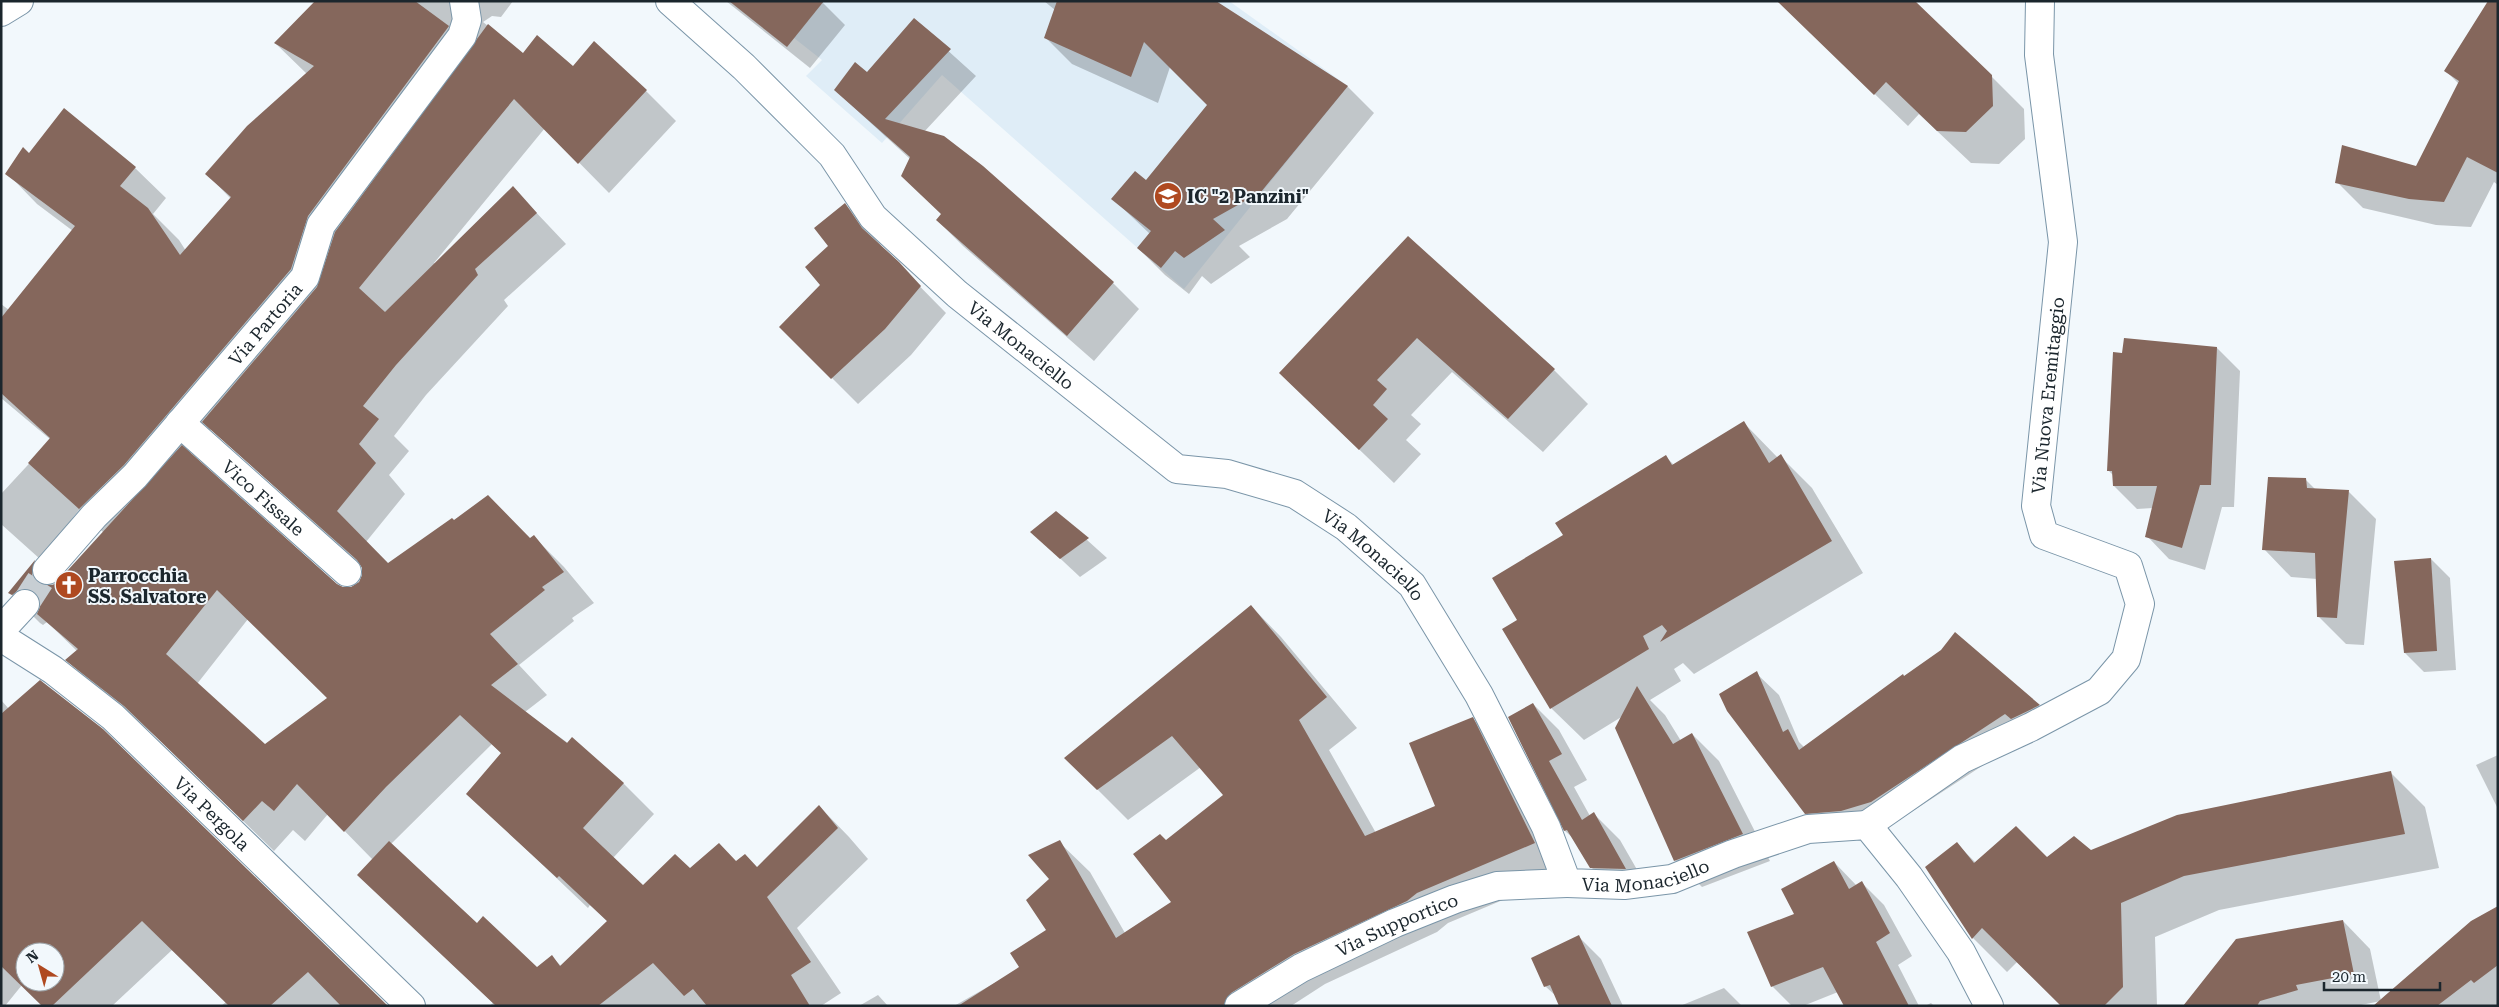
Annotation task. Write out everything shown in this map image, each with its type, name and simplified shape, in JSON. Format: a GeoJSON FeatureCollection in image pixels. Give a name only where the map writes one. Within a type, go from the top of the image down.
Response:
{"type":"FeatureCollection","features":[{"type":"Feature","properties":{"kind":"street"},"geometry":{"type":"LineString","coordinates":[[1,12],[19,1]]}},
{"type":"Feature","properties":{"kind":"street","name":"Via Partoria"},"geometry":{"type":"LineString","coordinates":[[47,570],[94,516],[135,476],[305,277],[322,225],[462,36],[467,20],[464,1]]}},
{"type":"Feature","properties":{"kind":"street","name":"Via Monaciello"},"geometry":{"type":"LineString","coordinates":[[670,1],[744,67],[832,155],[873,217],[958,294],[1076,390],[1177,469],[1227,474],[1295,494],[1346,526],[1412,585],[1479,695],[1546,826],[1567,883],[1624,885],[1672,879],[1733,854],[1808,829],[1867,825]]}},
{"type":"Feature","properties":{"kind":"street","name":"Via Nuova Eremitaggio"},"geometry":{"type":"LineString","coordinates":[[1867,825],[1962,759],[2031,727],[2099,691],[2126,659],[2140,604],[2128,566],[2044,536],[2036,506],[2063,242],[2039,55],[2040,1]]}},
{"type":"Feature","properties":{"kind":"street","name":"Vico Fissale"},"geometry":{"type":"LineString","coordinates":[[180,423],[347,572]]}},
{"type":"Feature","properties":{"kind":"street"},"geometry":{"type":"LineString","coordinates":[[1,630],[25,604]]}},
{"type":"Feature","properties":{"kind":"street","name":"Via Pergola"},"geometry":{"type":"LineString","coordinates":[[1,636],[53,670],[113,717],[410,1006]]}},
{"type":"Feature","properties":{"kind":"street"},"geometry":{"type":"LineString","coordinates":[[1867,825],[1909,876],[1961,952],[1989,1006]]}},
{"type":"Feature","properties":{"kind":"street","name":"Via Supportico"},"geometry":{"type":"LineString","coordinates":[[1239,1006],[1301,968],[1395,923],[1455,899],[1497,886],[1567,883]]}},
{"type":"Feature","properties":{"kind":"shaded area","name":"IC \"2 Panzini\""},"geometry":{"type":"Polygon","coordinates":[[[823,1],[1229,1],[1348,86],[1184,289],[942,75],[882,143],[806,76],[822,60],[794,38],[823,1]]]}},
{"type":"Feature","properties":{"kind":"building"},"geometry":{"type":"Polygon","coordinates":[[[315,1],[415,1],[449,26],[308,216],[291,269],[124,465],[79,509],[28,463],[50,438],[1,393],[1,318],[75,226],[5,174],[23,147],[29,153],[64,108],[136,167],[120,186],[148,208],[180,255],[231,197],[205,174],[247,126],[314,66],[274,43],[315,1]]]}},
{"type":"Feature","properties":{"kind":"building"},"geometry":{"type":"Polygon","coordinates":[[[729,1],[824,1],[787,47],[729,1]]]}},
{"type":"Feature","properties":{"kind":"building"},"geometry":{"type":"Polygon","coordinates":[[[1057,1],[1216,1],[1348,86],[1261,192],[1213,219],[1225,230],[1184,258],[1175,251],[1161,268],[1137,248],[1151,231],[1111,199],[1135,171],[1146,180],[1207,105],[1144,42],[1131,77],[1044,38],[1057,1]]]}},
{"type":"Feature","properties":{"kind":"building"},"geometry":{"type":"Polygon","coordinates":[[[1777,1],[1915,1],[1992,75],[1993,106],[1966,132],[1937,131],[1886,82],[1874,95],[1777,1]]]}},
{"type":"Feature","properties":{"kind":"building"},"geometry":{"type":"Polygon","coordinates":[[[2488,1],[2498,1],[2498,173],[2467,157],[2444,202],[2409,199],[2335,183],[2342,145],[2416,166],[2459,81],[2444,71],[2488,1]]]}},
{"type":"Feature","properties":{"kind":"building"},"geometry":{"type":"Polygon","coordinates":[[[914,18],[951,49],[885,119],[944,136],[983,166],[1114,282],[1067,336],[936,220],[941,214],[901,176],[910,157],[834,90],[855,62],[867,72],[914,18]]]}},
{"type":"Feature","properties":{"kind":"building"},"geometry":{"type":"Polygon","coordinates":[[[488,24],[523,53],[537,35],[573,66],[594,41],[647,90],[578,164],[514,99],[359,288],[385,312],[513,186],[537,213],[475,269],[478,275],[396,365],[363,406],[379,419],[359,444],[376,463],[337,511],[388,563],[452,518],[454,520],[488,495],[530,538],[534,535],[564,572],[542,587],[545,590],[490,634],[518,664],[491,685],[567,743],[572,737],[624,783],[583,828],[643,885],[675,854],[690,868],[719,843],[736,861],[745,854],[757,867],[819,805],[838,828],[767,897],[811,962],[791,975],[810,1006],[707,1006],[693,989],[684,996],[653,963],[598,1006],[496,1006],[357,875],[389,841],[477,923],[483,916],[537,967],[552,955],[560,966],[607,921],[559,876],[557,878],[466,794],[501,753],[460,715],[386,787],[344,832],[297,784],[274,811],[262,801],[243,821],[124,706],[65,660],[78,649],[37,614],[40,600],[36,593],[28,589],[20,589],[12,595],[8,593],[35,560],[32,575],[36,581],[44,585],[53,585],[58,581],[182,445],[337,584],[343,587],[351,587],[359,582],[362,568],[357,560],[202,422],[317,287],[335,232],[488,24]],[[217,590],[166,654],[265,744],[327,698],[217,590]]]}},
{"type":"Feature","properties":{"kind":"building"},"geometry":{"type":"Polygon","coordinates":[[[845,203],[862,228],[899,262],[921,286],[885,329],[831,379],[779,327],[820,285],[805,267],[828,246],[814,228],[845,203]]]}},
{"type":"Feature","properties":{"kind":"building"},"geometry":{"type":"Polygon","coordinates":[[[1408,236],[1555,369],[1508,419],[1417,338],[1377,380],[1387,389],[1373,405],[1388,419],[1359,450],[1279,373],[1408,236]]]}},
{"type":"Feature","properties":{"kind":"building"},"geometry":{"type":"Polygon","coordinates":[[[2124,338],[2217,347],[2211,485],[2200,485],[2182,548],[2145,537],[2157,486],[2113,486],[2112,471],[2107,471],[2113,352],[2122,353],[2124,338]]]}},
{"type":"Feature","properties":{"kind":"building"},"geometry":{"type":"Polygon","coordinates":[[[1744,421],[1769,463],[1781,454],[1832,541],[1660,642],[1667,631],[1662,625],[1643,636],[1649,649],[1550,709],[1502,629],[1517,620],[1492,578],[1563,535],[1555,523],[1666,455],[1672,465],[1744,421]]]}},
{"type":"Feature","properties":{"kind":"building"},"geometry":{"type":"Polygon","coordinates":[[[2268,477],[2306,478],[2307,488],[2349,490],[2337,618],[2317,617],[2315,553],[2262,550],[2268,477]]]}},
{"type":"Feature","properties":{"kind":"building"},"geometry":{"type":"Polygon","coordinates":[[[1056,511],[1089,538],[1060,559],[1030,532],[1056,511]]]}},
{"type":"Feature","properties":{"kind":"building"},"geometry":{"type":"Polygon","coordinates":[[[2431,558],[2437,651],[2404,653],[2394,561],[2431,558]]]}},
{"type":"Feature","properties":{"kind":"building"},"geometry":{"type":"Polygon","coordinates":[[[1251,605],[1327,697],[1299,720],[1365,836],[1435,806],[1409,743],[1473,717],[1535,843],[1417,893],[1407,901],[1294,954],[1231,993],[1223,1006],[958,1006],[1019,967],[1010,953],[1046,930],[1026,900],[1049,879],[1028,855],[1060,840],[1116,938],[1171,902],[1133,854],[1160,834],[1166,840],[1223,795],[1172,736],[1097,790],[1064,758],[1251,605]]]}},
{"type":"Feature","properties":{"kind":"building"},"geometry":{"type":"Polygon","coordinates":[[[1955,632],[2040,705],[2011,719],[2005,714],[1871,802],[1841,811],[1805,814],[1727,711],[1719,694],[1757,671],[1783,732],[1788,729],[1799,750],[1903,674],[1904,676],[1941,650],[1955,632]]]}},
{"type":"Feature","properties":{"kind":"building"},"geometry":{"type":"Polygon","coordinates":[[[40,680],[103,729],[388,1006],[341,1006],[308,972],[270,1006],[229,1006],[142,921],[52,1006],[42,1006],[28,992],[65,992],[65,942],[15,942],[15,980],[1,966],[1,714],[40,680]]]}},
{"type":"Feature","properties":{"kind":"building"},"geometry":{"type":"Polygon","coordinates":[[[1637,686],[1673,744],[1692,733],[1743,834],[1674,861],[1615,728],[1637,686]]]}},
{"type":"Feature","properties":{"kind":"building"},"geometry":{"type":"Polygon","coordinates":[[[1533,703],[1562,754],[1549,761],[1582,820],[1594,812],[1626,869],[1590,868],[1567,830],[1564,831],[1508,717],[1533,703]]]}},
{"type":"Feature","properties":{"kind":"building"},"geometry":{"type":"Polygon","coordinates":[[[2391,771],[2405,834],[2184,876],[2121,903],[2123,987],[2104,1006],[2061,1006],[1982,928],[1972,939],[1925,867],[1957,842],[1974,863],[2016,826],[2047,857],[2074,836],[2091,850],[2177,815],[2391,771]]]}},
{"type":"Feature","properties":{"kind":"building"},"geometry":{"type":"Polygon","coordinates":[[[1834,861],[1849,889],[1862,881],[1890,933],[1876,942],[1909,1006],[1844,1006],[1823,967],[1771,987],[1747,932],[1794,914],[1781,889],[1834,861]]]}},
{"type":"Feature","properties":{"kind":"building"},"geometry":{"type":"Polygon","coordinates":[[[2498,906],[2498,965],[2474,983],[2471,980],[2437,1006],[2373,1006],[2471,921],[2498,906]]]}},
{"type":"Feature","properties":{"kind":"building"},"geometry":{"type":"Polygon","coordinates":[[[2343,920],[2354,974],[2296,985],[2298,990],[2260,1001],[2257,1006],[2183,1006],[2236,939],[2343,920]]]}},
{"type":"Feature","properties":{"kind":"building"},"geometry":{"type":"Polygon","coordinates":[[[1579,935],[1612,1006],[1559,1006],[1550,985],[1544,987],[1531,958],[1579,935]]]}},
{"type":"Feature","properties":{"kind":"tunnel"},"geometry":{"type":"LineString","coordinates":[[25,604],[47,570]]}},
{"type":"Feature","properties":{"kind":"place","name":"IC \"2 Panzini\""},"geometry":{"type":"Point","coordinates":[1168,196]}},
{"type":"Feature","properties":{"kind":"place","name":"Parrocchia SS. Salvatore"},"geometry":{"type":"Point","coordinates":[69,585]}}]}
